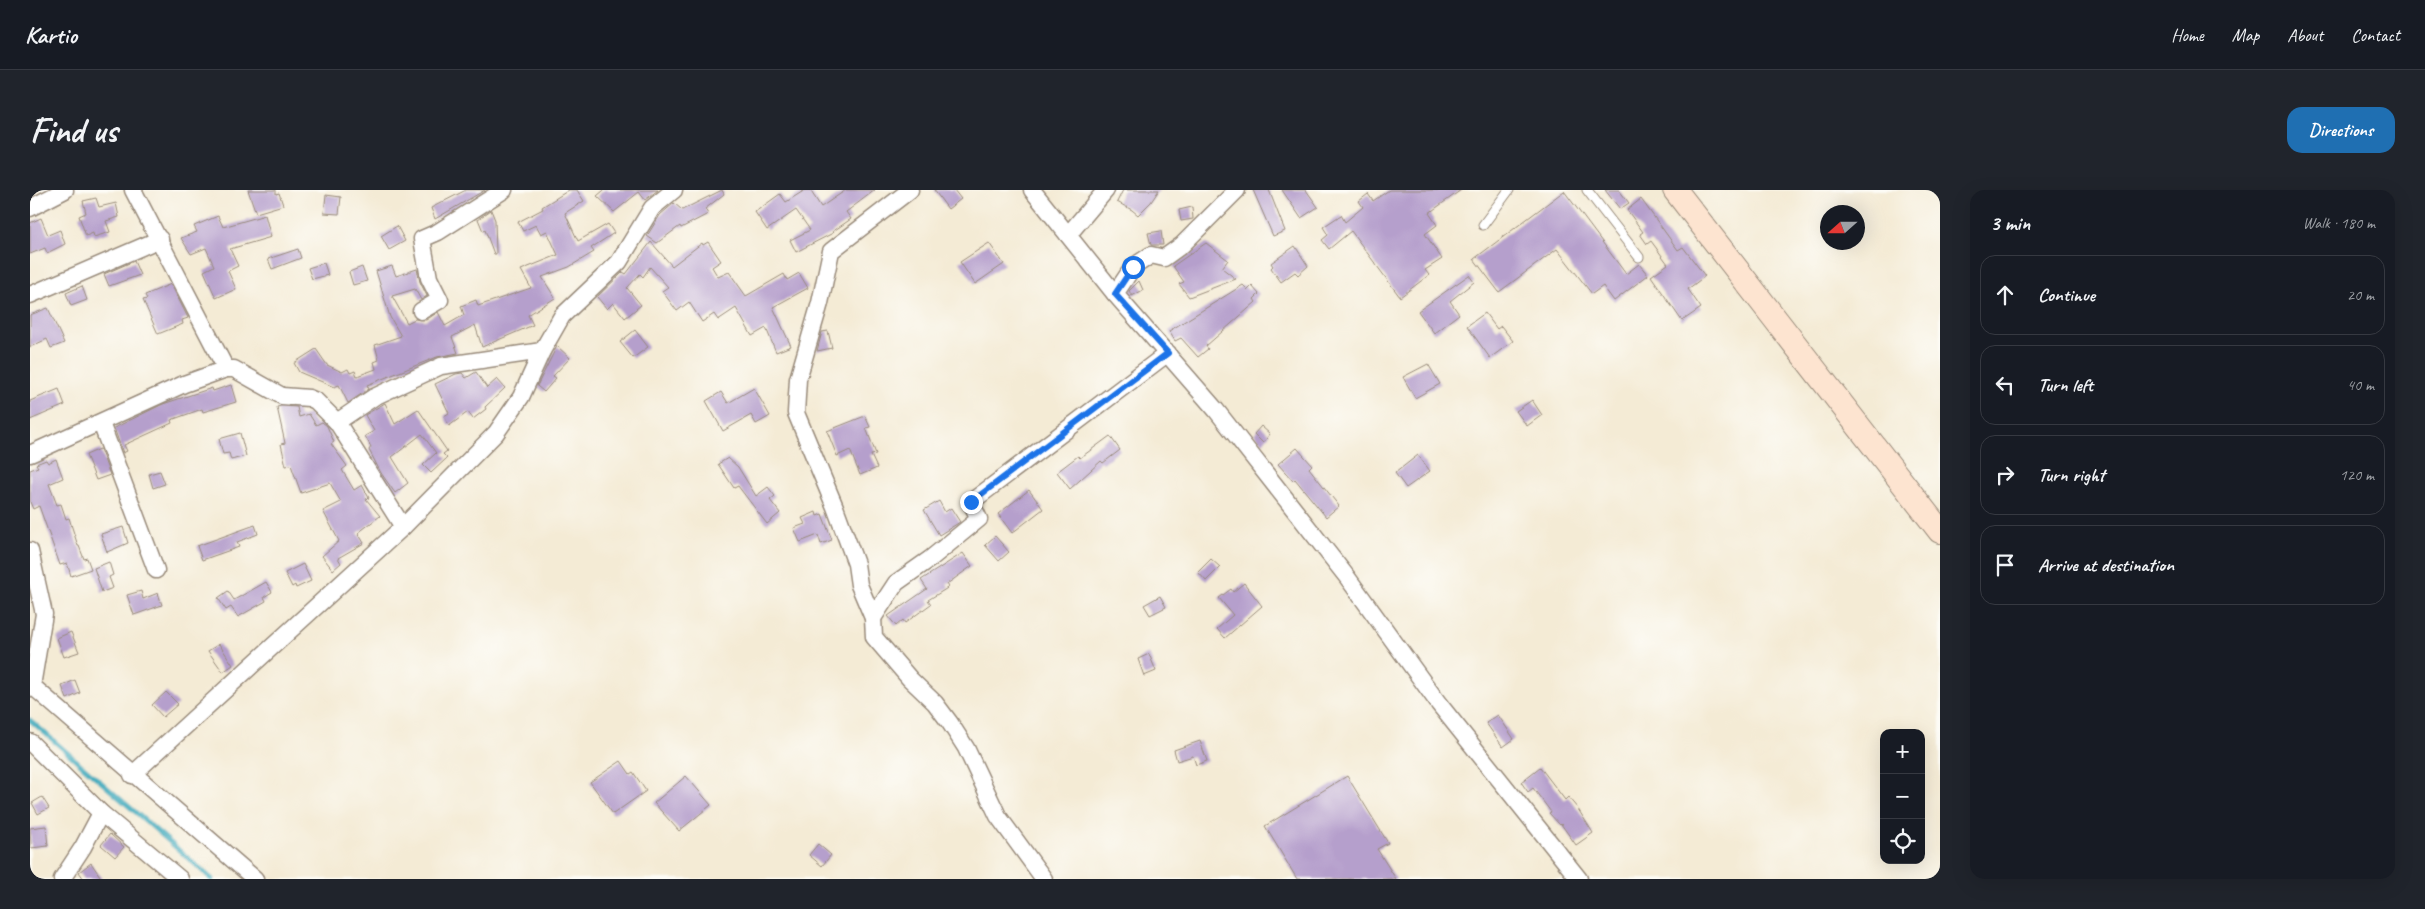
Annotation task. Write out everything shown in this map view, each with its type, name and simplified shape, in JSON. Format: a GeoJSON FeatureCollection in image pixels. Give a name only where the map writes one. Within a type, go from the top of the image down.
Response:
{"type":"FeatureCollection","features":[{"type":"Feature","properties":{"kind":"main road"},"geometry":{"type":"LineString","coordinates":[[1675,190],[1940,531]]}},
{"type":"Feature","properties":{"kind":"street"},"geometry":{"type":"LineString","coordinates":[[30,208],[65,190]]}},
{"type":"Feature","properties":{"kind":"street"},"geometry":{"type":"LineString","coordinates":[[421,311],[440,300],[429,278],[422,239],[445,228],[504,190]]}},
{"type":"Feature","properties":{"kind":"street"},"geometry":{"type":"LineString","coordinates":[[132,775],[403,527],[496,433],[521,397],[542,350],[562,316],[619,262],[652,208],[674,190]]}},
{"type":"Feature","properties":{"kind":"street"},"geometry":{"type":"LineString","coordinates":[[910,190],[831,251],[820,304],[798,379],[796,413],[835,507],[856,564],[859,585],[873,618],[874,637],[910,679],[935,703],[950,723],[966,748],[1001,820],[1044,879]]}},
{"type":"Feature","properties":{"kind":"street"},"geometry":{"type":"LineString","coordinates":[[1032,190],[1115,294],[1216,410],[1347,576],[1439,704],[1579,879]]}},
{"type":"Feature","properties":{"kind":"street"},"geometry":{"type":"LineString","coordinates":[[1068,235],[1106,190]]}},
{"type":"Feature","properties":{"kind":"street"},"geometry":{"type":"LineString","coordinates":[[1115,294],[1133,267],[1151,256],[1164,258],[1182,245],[1237,190]]}},
{"type":"Feature","properties":{"kind":"street"},"geometry":{"type":"LineString","coordinates":[[134,191],[226,369]]}},
{"type":"Feature","properties":{"kind":"street"},"geometry":{"type":"LineString","coordinates":[[30,295],[160,239]]}},
{"type":"Feature","properties":{"kind":"street"},"geometry":{"type":"LineString","coordinates":[[337,422],[374,397],[442,366],[542,350]]}},
{"type":"Feature","properties":{"kind":"street"},"geometry":{"type":"LineString","coordinates":[[873,618],[896,583],[930,559],[979,519],[971,502],[1168,353]]}},
{"type":"Feature","properties":{"kind":"street"},"geometry":{"type":"LineString","coordinates":[[30,454],[184,384],[226,369],[242,371],[282,396],[309,398],[316,401],[337,422],[403,527]]}},
{"type":"Feature","properties":{"kind":"street"},"geometry":{"type":"LineString","coordinates":[[100,423],[156,570]]}},
{"type":"Feature","properties":{"kind":"street"},"geometry":{"type":"LineString","coordinates":[[30,551],[44,614],[31,685],[132,775],[255,879]]}},
{"type":"Feature","properties":{"kind":"street"},"geometry":{"type":"LineString","coordinates":[[30,742],[101,813],[180,879]]}},
{"type":"Feature","properties":{"kind":"street"},"geometry":{"type":"LineString","coordinates":[[62,879],[83,847],[101,813]]}},
{"type":"Feature","properties":{"kind":"lane"},"geometry":{"type":"LineString","coordinates":[[1483,225],[1509,190]]}},
{"type":"Feature","properties":{"kind":"lane"},"geometry":{"type":"LineString","coordinates":[[1587,190],[1639,257]]}},
{"type":"Feature","properties":{"kind":"building"},"geometry":{"type":"Polygon","coordinates":[[[248,190],[276,190],[276,194],[279,193],[283,205],[256,213],[248,190]]]}},
{"type":"Feature","properties":{"kind":"building"},"geometry":{"type":"Polygon","coordinates":[[[466,190],[485,190],[435,219],[431,208],[466,190]]]}},
{"type":"Feature","properties":{"kind":"building"},"geometry":{"type":"Polygon","coordinates":[[[569,190],[577,190],[584,201],[565,213],[578,241],[608,224],[614,233],[591,248],[594,252],[569,267],[542,277],[555,298],[528,315],[533,325],[482,347],[475,325],[452,337],[458,353],[437,357],[367,385],[369,389],[348,403],[339,385],[334,387],[299,372],[294,363],[316,349],[327,365],[342,372],[348,369],[350,373],[355,371],[357,376],[376,369],[374,362],[379,360],[375,345],[401,336],[390,317],[376,271],[392,266],[396,276],[417,269],[420,282],[427,296],[421,300],[415,289],[392,296],[407,323],[415,319],[426,320],[438,312],[445,326],[464,315],[461,306],[476,300],[478,306],[531,288],[521,270],[558,255],[547,231],[541,234],[536,225],[523,231],[518,222],[543,209],[542,207],[569,190]]]}},
{"type":"Feature","properties":{"kind":"building"},"geometry":{"type":"Polygon","coordinates":[[[604,190],[658,190],[645,200],[639,192],[614,212],[597,196],[604,190]]]}},
{"type":"Feature","properties":{"kind":"building"},"geometry":{"type":"Polygon","coordinates":[[[722,190],[724,194],[705,209],[708,214],[681,228],[680,226],[657,243],[647,236],[660,215],[674,203],[682,210],[722,190]]]}},
{"type":"Feature","properties":{"kind":"building"},"geometry":{"type":"Polygon","coordinates":[[[805,190],[810,190],[821,207],[846,190],[875,190],[846,212],[851,219],[833,233],[796,252],[790,240],[810,230],[796,210],[767,230],[755,212],[780,194],[786,202],[805,190]]]}},
{"type":"Feature","properties":{"kind":"building"},"geometry":{"type":"Polygon","coordinates":[[[934,190],[954,190],[961,199],[948,209],[934,190]]]}},
{"type":"Feature","properties":{"kind":"building"},"geometry":{"type":"Polygon","coordinates":[[[1123,190],[1159,190],[1151,202],[1138,215],[1117,202],[1123,190]]]}},
{"type":"Feature","properties":{"kind":"building"},"geometry":{"type":"Polygon","coordinates":[[[1253,190],[1269,190],[1285,231],[1273,236],[1253,190]]]}},
{"type":"Feature","properties":{"kind":"building"},"geometry":{"type":"Polygon","coordinates":[[[1282,190],[1306,190],[1318,207],[1301,218],[1282,190]]]}},
{"type":"Feature","properties":{"kind":"building"},"geometry":{"type":"Polygon","coordinates":[[[1389,190],[1461,190],[1429,213],[1437,225],[1425,234],[1442,259],[1425,270],[1429,275],[1400,297],[1351,231],[1329,249],[1322,240],[1328,235],[1323,227],[1341,215],[1345,222],[1363,207],[1359,201],[1368,194],[1373,201],[1389,190]]]}},
{"type":"Feature","properties":{"kind":"building"},"geometry":{"type":"Polygon","coordinates":[[[1605,190],[1619,190],[1629,203],[1620,209],[1605,190]]]}},
{"type":"Feature","properties":{"kind":"building"},"geometry":{"type":"Polygon","coordinates":[[[1564,191],[1626,274],[1639,264],[1648,275],[1614,301],[1603,286],[1592,294],[1557,249],[1499,292],[1474,259],[1564,191]]]}},
{"type":"Feature","properties":{"kind":"building"},"geometry":{"type":"Polygon","coordinates":[[[326,195],[341,197],[339,214],[324,213],[326,195]]]}},
{"type":"Feature","properties":{"kind":"building"},"geometry":{"type":"Polygon","coordinates":[[[96,198],[99,207],[116,203],[119,217],[106,221],[110,232],[94,237],[93,233],[86,236],[79,216],[86,213],[83,201],[96,198]]]}},
{"type":"Feature","properties":{"kind":"building"},"geometry":{"type":"Polygon","coordinates":[[[1641,199],[1678,250],[1683,247],[1705,276],[1688,289],[1701,308],[1682,321],[1651,276],[1668,264],[1651,241],[1647,244],[1640,234],[1643,232],[1627,210],[1641,199]]]}},
{"type":"Feature","properties":{"kind":"building"},"geometry":{"type":"Polygon","coordinates":[[[1192,207],[1193,219],[1181,221],[1179,210],[1192,207]]]}},
{"type":"Feature","properties":{"kind":"building"},"geometry":{"type":"Polygon","coordinates":[[[491,210],[495,220],[496,254],[494,254],[485,230],[483,231],[478,219],[491,210]]]}},
{"type":"Feature","properties":{"kind":"building"},"geometry":{"type":"Polygon","coordinates":[[[265,215],[271,237],[230,249],[238,266],[228,271],[236,289],[216,298],[204,271],[214,266],[206,248],[191,254],[181,238],[197,232],[194,226],[218,216],[223,227],[265,215]]]}},
{"type":"Feature","properties":{"kind":"building"},"geometry":{"type":"Polygon","coordinates":[[[41,218],[48,235],[60,230],[65,244],[47,253],[45,248],[30,254],[30,223],[41,218]]]}},
{"type":"Feature","properties":{"kind":"building"},"geometry":{"type":"Polygon","coordinates":[[[397,226],[405,241],[389,250],[381,236],[397,226]]]}},
{"type":"Feature","properties":{"kind":"building"},"geometry":{"type":"Polygon","coordinates":[[[1161,231],[1163,245],[1151,245],[1148,233],[1161,231]]]}},
{"type":"Feature","properties":{"kind":"building"},"geometry":{"type":"Polygon","coordinates":[[[651,242],[672,266],[702,243],[703,245],[708,242],[721,261],[712,267],[718,277],[729,272],[746,296],[784,274],[787,280],[799,273],[808,288],[773,307],[791,346],[776,352],[766,328],[752,336],[736,308],[718,320],[714,314],[702,322],[689,302],[677,311],[662,291],[668,287],[650,267],[643,277],[640,274],[627,288],[641,305],[625,318],[613,303],[607,309],[597,297],[623,272],[626,274],[651,242]]]}},
{"type":"Feature","properties":{"kind":"building"},"geometry":{"type":"Polygon","coordinates":[[[989,243],[1004,264],[975,284],[960,262],[989,243]]]}},
{"type":"Feature","properties":{"kind":"building"},"geometry":{"type":"Polygon","coordinates":[[[1206,243],[1228,260],[1222,268],[1236,279],[1189,297],[1179,284],[1184,282],[1173,266],[1206,243]]]}},
{"type":"Feature","properties":{"kind":"building"},"geometry":{"type":"Polygon","coordinates":[[[1295,246],[1308,266],[1298,275],[1295,272],[1281,282],[1271,268],[1273,266],[1271,263],[1295,246]]]}},
{"type":"Feature","properties":{"kind":"building"},"geometry":{"type":"Polygon","coordinates":[[[298,249],[301,258],[272,269],[268,259],[298,249]]]}},
{"type":"Feature","properties":{"kind":"building"},"geometry":{"type":"Polygon","coordinates":[[[134,261],[140,275],[109,286],[104,274],[134,261]]]}},
{"type":"Feature","properties":{"kind":"building"},"geometry":{"type":"Polygon","coordinates":[[[324,263],[328,275],[312,279],[308,268],[324,263]]]}},
{"type":"Feature","properties":{"kind":"building"},"geometry":{"type":"Polygon","coordinates":[[[362,267],[367,281],[353,285],[349,272],[362,267]]]}},
{"type":"Feature","properties":{"kind":"building"},"geometry":{"type":"Polygon","coordinates":[[[1469,275],[1474,282],[1450,301],[1459,314],[1434,333],[1418,311],[1469,275]]]}},
{"type":"Feature","properties":{"kind":"building"},"geometry":{"type":"Polygon","coordinates":[[[1139,281],[1143,290],[1132,296],[1129,291],[1139,281]]]}},
{"type":"Feature","properties":{"kind":"building"},"geometry":{"type":"Polygon","coordinates":[[[171,284],[188,318],[182,320],[183,324],[158,334],[143,300],[147,299],[145,295],[171,284]]]}},
{"type":"Feature","properties":{"kind":"building"},"geometry":{"type":"Polygon","coordinates":[[[1243,285],[1248,290],[1252,286],[1259,294],[1254,299],[1256,302],[1206,346],[1208,349],[1198,357],[1181,338],[1175,341],[1169,331],[1243,285]]]}},
{"type":"Feature","properties":{"kind":"building"},"geometry":{"type":"Polygon","coordinates":[[[82,286],[87,300],[71,306],[66,293],[82,286]]]}},
{"type":"Feature","properties":{"kind":"building"},"geometry":{"type":"Polygon","coordinates":[[[48,308],[64,343],[51,348],[47,339],[30,347],[30,315],[48,308]]]}},
{"type":"Feature","properties":{"kind":"building"},"geometry":{"type":"Polygon","coordinates":[[[1485,313],[1497,329],[1501,326],[1513,341],[1490,358],[1467,326],[1485,313]]]}},
{"type":"Feature","properties":{"kind":"building"},"geometry":{"type":"Polygon","coordinates":[[[635,330],[648,347],[633,358],[620,342],[635,330]]]}},
{"type":"Feature","properties":{"kind":"building"},"geometry":{"type":"Polygon","coordinates":[[[828,331],[832,348],[817,351],[822,332],[828,331]]]}},
{"type":"Feature","properties":{"kind":"building"},"geometry":{"type":"Polygon","coordinates":[[[557,346],[570,358],[553,376],[556,378],[544,392],[537,386],[557,346]]]}},
{"type":"Feature","properties":{"kind":"building"},"geometry":{"type":"Polygon","coordinates":[[[1428,364],[1440,384],[1415,398],[1403,377],[1428,364]]]}},
{"type":"Feature","properties":{"kind":"building"},"geometry":{"type":"Polygon","coordinates":[[[476,372],[487,388],[497,379],[505,388],[485,407],[486,409],[473,419],[468,412],[449,426],[444,416],[449,413],[435,384],[456,374],[462,373],[466,378],[476,372]]]}},
{"type":"Feature","properties":{"kind":"building"},"geometry":{"type":"Polygon","coordinates":[[[231,385],[236,402],[203,412],[202,409],[171,420],[172,423],[124,445],[127,451],[123,453],[114,428],[163,404],[212,388],[213,391],[231,385]]]}},
{"type":"Feature","properties":{"kind":"building"},"geometry":{"type":"Polygon","coordinates":[[[754,388],[770,416],[756,424],[751,415],[723,431],[706,401],[721,392],[728,403],[754,388]]]}},
{"type":"Feature","properties":{"kind":"building"},"geometry":{"type":"Polygon","coordinates":[[[59,389],[65,405],[30,420],[30,401],[59,389]]]}},
{"type":"Feature","properties":{"kind":"building"},"geometry":{"type":"Polygon","coordinates":[[[1532,400],[1542,415],[1527,426],[1516,411],[1532,400]]]}},
{"type":"Feature","properties":{"kind":"building"},"geometry":{"type":"Polygon","coordinates":[[[385,403],[395,424],[418,409],[447,451],[443,454],[447,458],[431,473],[423,465],[436,453],[422,434],[392,457],[408,483],[395,493],[381,473],[369,450],[371,447],[365,436],[374,431],[365,415],[385,403]]]}},
{"type":"Feature","properties":{"kind":"building"},"geometry":{"type":"Polygon","coordinates":[[[277,407],[297,407],[299,417],[309,414],[316,425],[322,422],[327,426],[334,442],[331,444],[347,466],[342,470],[354,490],[362,485],[369,498],[366,499],[380,516],[358,533],[364,543],[338,558],[341,563],[333,570],[322,556],[339,541],[323,511],[341,502],[330,483],[301,493],[291,465],[286,466],[281,444],[285,443],[277,407]]]}},
{"type":"Feature","properties":{"kind":"building"},"geometry":{"type":"Polygon","coordinates":[[[865,416],[870,427],[866,428],[876,454],[871,455],[877,468],[860,475],[850,450],[837,456],[827,431],[865,416]]]}},
{"type":"Feature","properties":{"kind":"building"},"geometry":{"type":"Polygon","coordinates":[[[1261,426],[1270,434],[1263,443],[1254,434],[1261,426]]]}},
{"type":"Feature","properties":{"kind":"building"},"geometry":{"type":"Polygon","coordinates":[[[240,433],[246,456],[231,460],[229,453],[223,454],[219,439],[240,433]]]}},
{"type":"Feature","properties":{"kind":"building"},"geometry":{"type":"Polygon","coordinates":[[[1110,436],[1120,450],[1103,463],[1101,461],[1070,489],[1057,472],[1110,436]]]}},
{"type":"Feature","properties":{"kind":"building"},"geometry":{"type":"Polygon","coordinates":[[[1297,448],[1312,465],[1309,468],[1339,506],[1326,517],[1295,479],[1293,481],[1278,464],[1297,448]]]}},
{"type":"Feature","properties":{"kind":"building"},"geometry":{"type":"Polygon","coordinates":[[[100,449],[110,475],[96,480],[86,455],[100,449]]]}},
{"type":"Feature","properties":{"kind":"building"},"geometry":{"type":"Polygon","coordinates":[[[1418,455],[1430,471],[1406,488],[1395,473],[1418,455]]]}},
{"type":"Feature","properties":{"kind":"building"},"geometry":{"type":"Polygon","coordinates":[[[728,458],[738,467],[756,496],[768,487],[775,496],[770,500],[780,513],[767,524],[738,486],[734,488],[718,464],[728,458]]]}},
{"type":"Feature","properties":{"kind":"building"},"geometry":{"type":"Polygon","coordinates":[[[56,459],[63,478],[49,484],[57,505],[61,504],[66,519],[69,518],[78,546],[84,559],[87,558],[91,569],[71,576],[67,563],[60,565],[39,506],[33,509],[30,502],[30,470],[38,467],[36,464],[46,460],[48,463],[56,459]]]}},
{"type":"Feature","properties":{"kind":"building"},"geometry":{"type":"Polygon","coordinates":[[[160,471],[165,484],[153,488],[149,474],[160,471]]]}},
{"type":"Feature","properties":{"kind":"building"},"geometry":{"type":"Polygon","coordinates":[[[1029,490],[1043,509],[1012,533],[998,514],[1029,490]]]}},
{"type":"Feature","properties":{"kind":"building"},"geometry":{"type":"Polygon","coordinates":[[[939,501],[945,512],[951,508],[960,522],[939,535],[924,510],[939,501]]]}},
{"type":"Feature","properties":{"kind":"building"},"geometry":{"type":"Polygon","coordinates":[[[816,512],[817,516],[822,514],[832,540],[821,544],[818,535],[800,542],[794,528],[805,524],[802,518],[816,512]]]}},
{"type":"Feature","properties":{"kind":"building"},"geometry":{"type":"Polygon","coordinates":[[[255,525],[258,534],[237,542],[239,547],[202,560],[197,546],[255,525]]]}},
{"type":"Feature","properties":{"kind":"building"},"geometry":{"type":"Polygon","coordinates":[[[123,527],[128,543],[107,552],[101,534],[123,527]]]}},
{"type":"Feature","properties":{"kind":"building"},"geometry":{"type":"Polygon","coordinates":[[[995,536],[1009,552],[999,561],[985,545],[995,536]]]}},
{"type":"Feature","properties":{"kind":"building"},"geometry":{"type":"Polygon","coordinates":[[[963,553],[972,566],[947,584],[949,587],[928,600],[931,604],[905,623],[903,620],[896,626],[888,616],[927,589],[921,580],[963,553]]]}},
{"type":"Feature","properties":{"kind":"building"},"geometry":{"type":"Polygon","coordinates":[[[1211,559],[1220,567],[1206,581],[1198,572],[1211,559]]]}},
{"type":"Feature","properties":{"kind":"building"},"geometry":{"type":"Polygon","coordinates":[[[109,562],[113,575],[109,577],[113,588],[102,592],[94,568],[109,562]]]}},
{"type":"Feature","properties":{"kind":"building"},"geometry":{"type":"Polygon","coordinates":[[[303,564],[311,581],[296,588],[295,585],[292,587],[285,573],[303,564]]]}},
{"type":"Feature","properties":{"kind":"building"},"geometry":{"type":"Polygon","coordinates":[[[266,582],[272,592],[264,597],[266,601],[238,617],[231,607],[226,610],[218,598],[228,591],[234,600],[266,582]]]}},
{"type":"Feature","properties":{"kind":"building"},"geometry":{"type":"Polygon","coordinates":[[[1244,583],[1262,606],[1225,638],[1217,629],[1233,615],[1219,598],[1231,589],[1233,592],[1244,583]]]}},
{"type":"Feature","properties":{"kind":"building"},"geometry":{"type":"Polygon","coordinates":[[[141,591],[143,599],[158,593],[162,605],[134,615],[127,595],[141,591]]]}},
{"type":"Feature","properties":{"kind":"building"},"geometry":{"type":"Polygon","coordinates":[[[1160,596],[1166,607],[1150,615],[1144,605],[1160,596]]]}},
{"type":"Feature","properties":{"kind":"building"},"geometry":{"type":"Polygon","coordinates":[[[71,632],[79,652],[64,657],[57,638],[71,632]]]}},
{"type":"Feature","properties":{"kind":"building"},"geometry":{"type":"Polygon","coordinates":[[[219,644],[233,665],[223,672],[208,651],[219,644]]]}},
{"type":"Feature","properties":{"kind":"building"},"geometry":{"type":"Polygon","coordinates":[[[1149,654],[1156,671],[1144,676],[1138,659],[1149,654]]]}},
{"type":"Feature","properties":{"kind":"building"},"geometry":{"type":"Polygon","coordinates":[[[75,680],[80,693],[67,699],[62,686],[75,680]]]}},
{"type":"Feature","properties":{"kind":"building"},"geometry":{"type":"Polygon","coordinates":[[[166,692],[178,704],[163,717],[152,705],[166,692]]]}},
{"type":"Feature","properties":{"kind":"building"},"geometry":{"type":"Polygon","coordinates":[[[1498,715],[1514,739],[1503,747],[1486,723],[1498,715]]]}},
{"type":"Feature","properties":{"kind":"building"},"geometry":{"type":"Polygon","coordinates":[[[1200,741],[1207,761],[1196,765],[1193,756],[1177,761],[1174,750],[1200,741]]]}},
{"type":"Feature","properties":{"kind":"building"},"geometry":{"type":"Polygon","coordinates":[[[621,761],[630,774],[633,772],[646,791],[613,814],[590,782],[621,761]]]}},
{"type":"Feature","properties":{"kind":"building"},"geometry":{"type":"Polygon","coordinates":[[[1540,767],[1565,800],[1568,797],[1578,809],[1593,833],[1576,845],[1561,824],[1549,813],[1551,812],[1533,788],[1528,792],[1521,782],[1540,767]]]}},
{"type":"Feature","properties":{"kind":"building"},"geometry":{"type":"Polygon","coordinates":[[[686,776],[711,805],[679,831],[654,803],[686,776]]]}},
{"type":"Feature","properties":{"kind":"building"},"geometry":{"type":"Polygon","coordinates":[[[1347,776],[1388,843],[1377,849],[1396,879],[1297,879],[1265,826],[1347,776]]]}},
{"type":"Feature","properties":{"kind":"building"},"geometry":{"type":"Polygon","coordinates":[[[42,797],[49,808],[38,814],[32,803],[42,797]]]}},
{"type":"Feature","properties":{"kind":"building"},"geometry":{"type":"Polygon","coordinates":[[[46,826],[48,846],[31,848],[30,828],[46,826]]]}},
{"type":"Feature","properties":{"kind":"building"},"geometry":{"type":"Polygon","coordinates":[[[110,834],[124,847],[115,857],[101,845],[110,834]]]}},
{"type":"Feature","properties":{"kind":"building"},"geometry":{"type":"Polygon","coordinates":[[[818,844],[831,855],[822,866],[809,855],[818,844]]]}},
{"type":"Feature","properties":{"kind":"building"},"geometry":{"type":"Polygon","coordinates":[[[91,863],[102,879],[84,879],[79,872],[91,863]]]}},
{"type":"Feature","properties":{"kind":"waterway"},"geometry":{"type":"LineString","coordinates":[[30,720],[212,879]]}},
{"type":"Feature","properties":{"kind":"route"},"geometry":{"type":"LineString","coordinates":[[971,502],[1066,432],[1127,382],[1168,353],[1115,294],[1126,274],[1133,267]]}}]}
